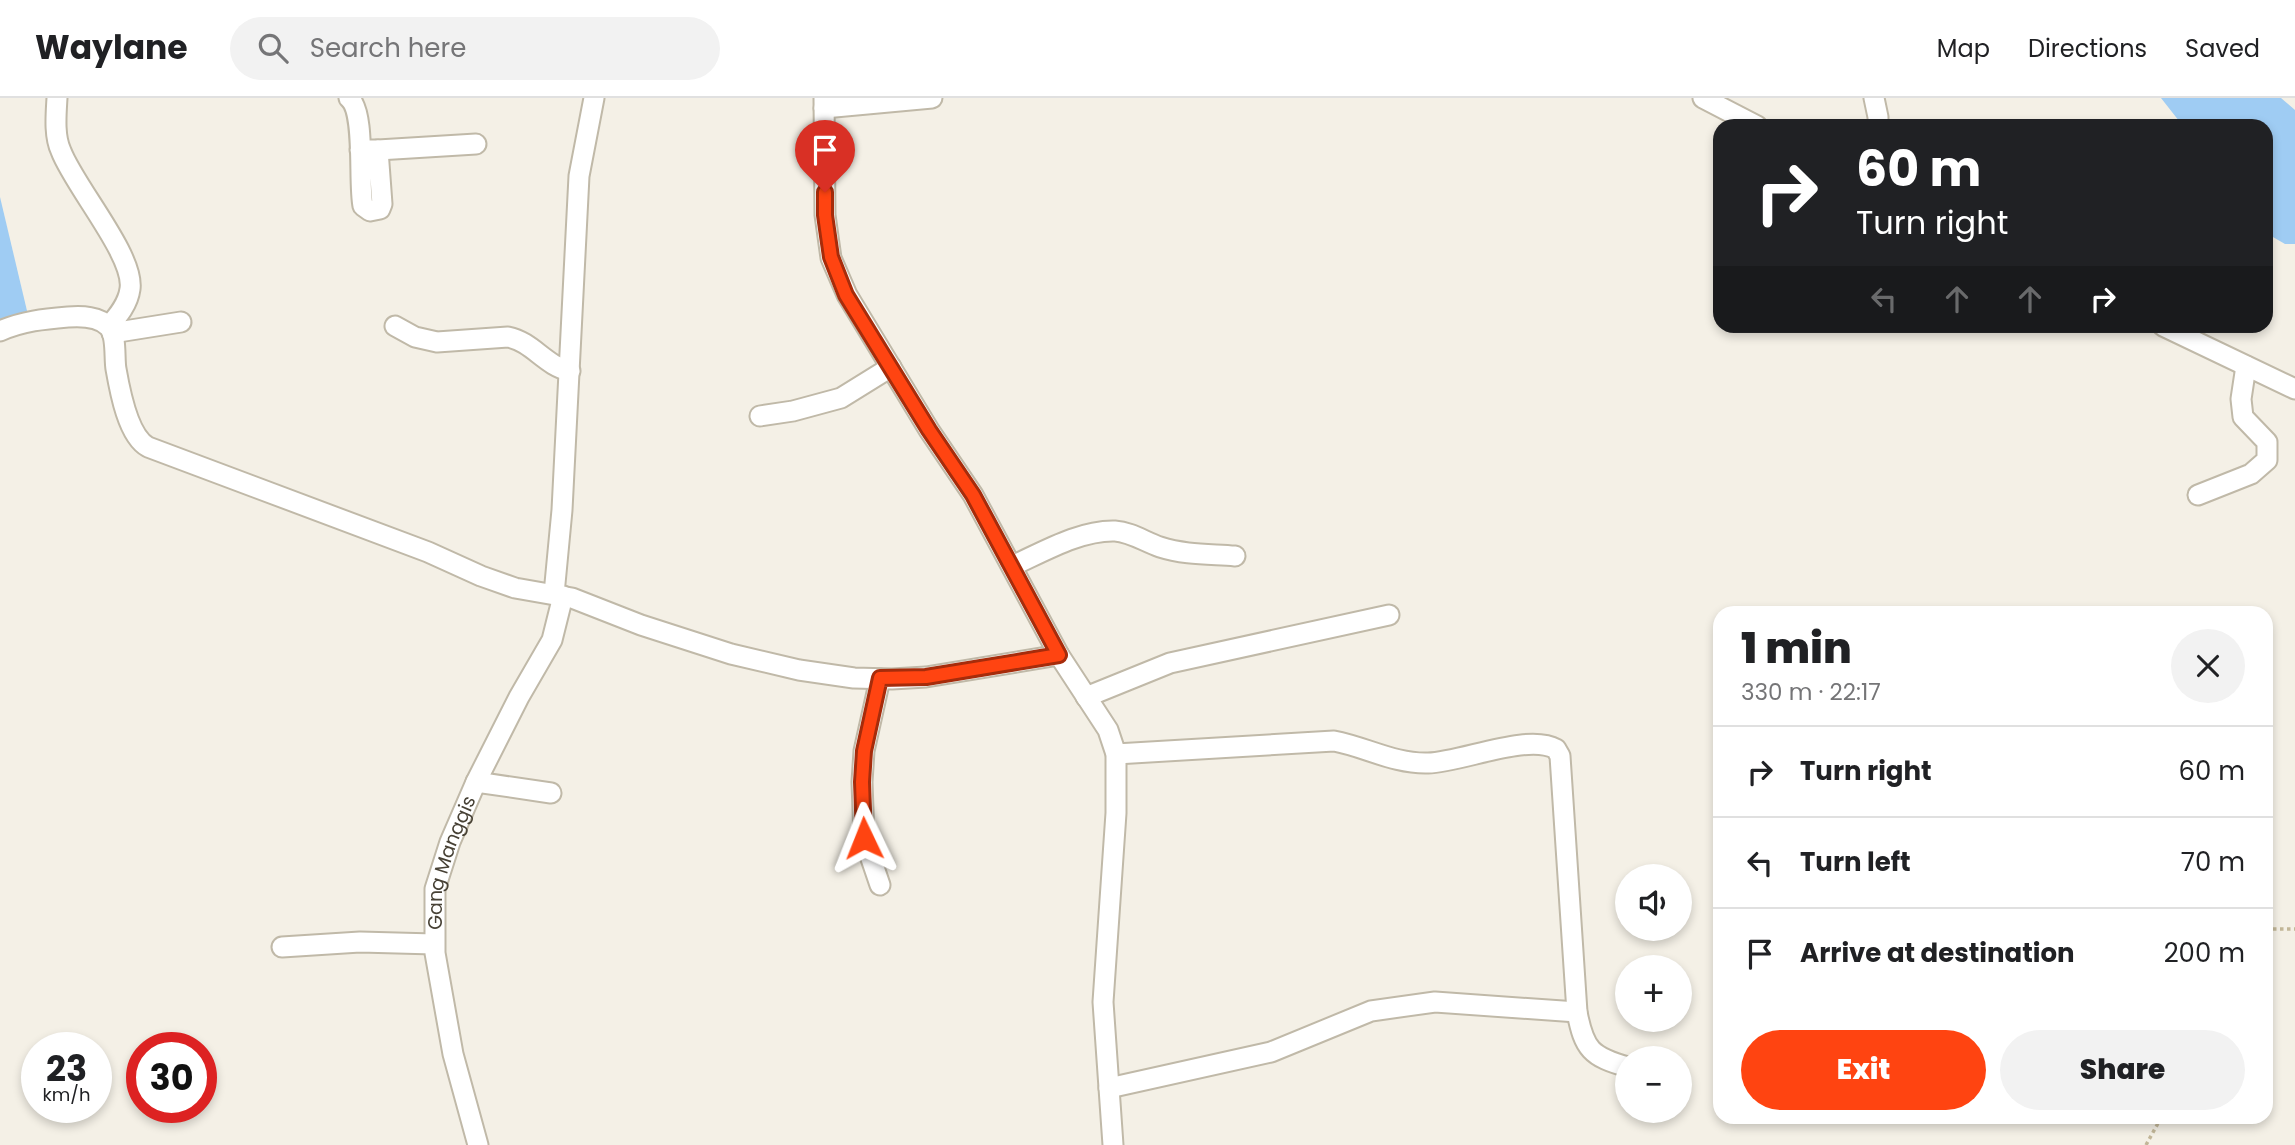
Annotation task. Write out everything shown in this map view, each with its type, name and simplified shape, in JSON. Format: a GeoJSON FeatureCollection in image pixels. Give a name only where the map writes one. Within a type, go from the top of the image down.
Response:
{"type":"FeatureCollection","features":[{"type":"Feature","properties":{"kind":"street"},"geometry":{"type":"LineString","coordinates":[[57,98],[59,149],[124,259],[130,276],[130,291],[110,330],[116,370],[133,432],[140,443],[428,552],[515,588],[559,595],[731,654],[799,670],[854,678],[926,677],[1059,655]]}},
{"type":"Feature","properties":{"kind":"street"},"geometry":{"type":"LineString","coordinates":[[348,98],[355,106],[369,150],[476,144]]}},
{"type":"Feature","properties":{"kind":"street","name":"Gang Manggis"},"geometry":{"type":"LineString","coordinates":[[478,1145],[453,1054],[434,944],[435,889],[450,842],[476,782],[519,697],[552,640],[559,595],[579,176],[594,98]]}},
{"type":"Feature","properties":{"kind":"street"},"geometry":{"type":"LineString","coordinates":[[932,98],[824,103],[825,215],[831,257],[846,295],[973,495],[1059,655],[1108,730],[1115,754],[1116,813],[1103,1002],[1113,1145]]}},
{"type":"Feature","properties":{"kind":"street"},"geometry":{"type":"LineString","coordinates":[[1703,98],[1744,119]]}},
{"type":"Feature","properties":{"kind":"street"},"geometry":{"type":"LineString","coordinates":[[1874,98],[1878,119]]}},
{"type":"Feature","properties":{"kind":"street"},"geometry":{"type":"LineString","coordinates":[[0,331],[32,319],[82,316],[96,319],[110,330],[181,322]]}},
{"type":"Feature","properties":{"kind":"street"},"geometry":{"type":"LineString","coordinates":[[395,326],[426,341],[508,337],[521,340],[551,365],[570,371]]}},
{"type":"Feature","properties":{"kind":"street"},"geometry":{"type":"LineString","coordinates":[[2178,333],[2295,389]]}},
{"type":"Feature","properties":{"kind":"street"},"geometry":{"type":"LineString","coordinates":[[2198,495],[2251,474],[2267,460],[2267,443],[2243,417],[2241,399],[2246,366]]}},
{"type":"Feature","properties":{"kind":"street"},"geometry":{"type":"LineString","coordinates":[[760,416],[793,411],[841,398],[891,367]]}},
{"type":"Feature","properties":{"kind":"street"},"geometry":{"type":"LineString","coordinates":[[1012,566],[1078,539],[1116,531],[1181,552],[1236,556]]}},
{"type":"Feature","properties":{"kind":"street"},"geometry":{"type":"LineString","coordinates":[[1086,697],[1170,663],[1388,615]]}},
{"type":"Feature","properties":{"kind":"street"},"geometry":{"type":"LineString","coordinates":[[880,678],[864,751],[862,782],[864,838],[880,885]]}},
{"type":"Feature","properties":{"kind":"street"},"geometry":{"type":"LineString","coordinates":[[1115,754],[1334,741],[1385,758],[1408,763],[1431,763],[1527,744],[1548,745],[1556,749],[1560,756],[1577,1012],[1581,1033],[1589,1050],[1602,1060],[1615,1064]]}},
{"type":"Feature","properties":{"kind":"street"},"geometry":{"type":"LineString","coordinates":[[476,782],[551,793]]}},
{"type":"Feature","properties":{"kind":"street"},"geometry":{"type":"LineString","coordinates":[[282,947],[360,942],[434,944]]}},
{"type":"Feature","properties":{"kind":"street"},"geometry":{"type":"LineString","coordinates":[[1109,1088],[1271,1052],[1371,1011],[1435,1002],[1577,1012]]}},
{"type":"Feature","properties":{"kind":"path"},"geometry":{"type":"LineString","coordinates":[[2273,929],[2295,929]]}},
{"type":"Feature","properties":{"kind":"path"},"geometry":{"type":"LineString","coordinates":[[2146,1145],[2158,1124]]}},
{"type":"Feature","properties":{"kind":"water"},"geometry":{"type":"Polygon","coordinates":[[[2161,98],[2281,98],[2295,110],[2295,244],[2285,244],[2273,237],[2273,119],[2178,119],[2161,98]]]}},
{"type":"Feature","properties":{"kind":"water"},"geometry":{"type":"Polygon","coordinates":[[[0,197],[28,315],[0,324],[0,197]]]}},
{"type":"Feature","properties":{"kind":"route"},"geometry":{"type":"LineString","coordinates":[[825,192],[825,215],[831,257],[846,295],[929,430],[973,495],[1059,655],[926,677],[880,678],[864,751],[864,838]]}}]}
